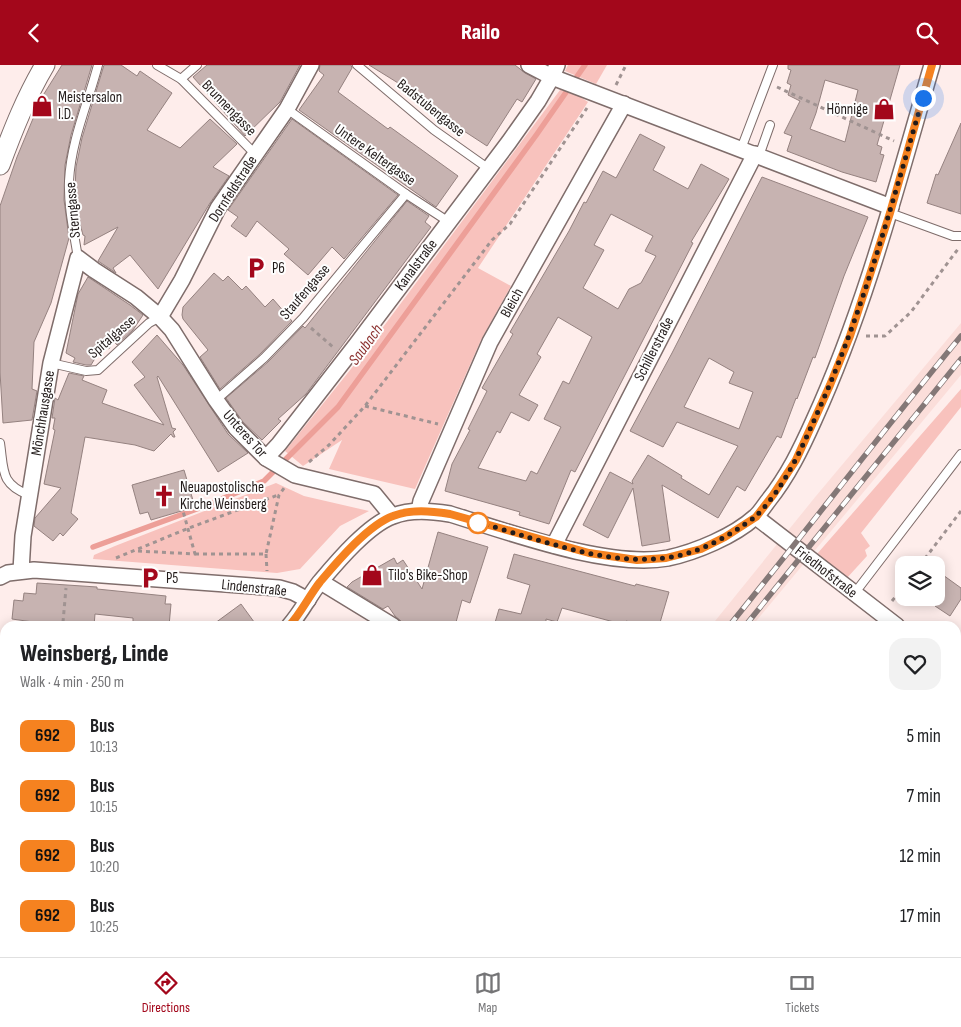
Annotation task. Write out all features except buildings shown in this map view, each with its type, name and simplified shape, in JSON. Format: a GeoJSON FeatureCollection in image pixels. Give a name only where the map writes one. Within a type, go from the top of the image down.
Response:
{"type":"FeatureCollection","features":[{"type":"Feature","properties":{"kind":"street"},"geometry":{"type":"LineString","coordinates":[[0,165],[16,123],[45,65]]}},
{"type":"Feature","properties":{"kind":"street","name":"Dornfeldstraße"},"geometry":{"type":"LineString","coordinates":[[160,317],[182,280],[218,208],[287,109],[312,65]]}},
{"type":"Feature","properties":{"kind":"street"},"geometry":{"type":"LineString","coordinates":[[529,65],[558,74],[595,93],[752,153],[891,210]]}},
{"type":"Feature","properties":{"kind":"street","name":"Lindenstraße"},"geometry":{"type":"LineString","coordinates":[[0,577],[34,569],[280,588],[308,600],[320,582],[362,536],[392,516],[419,511],[450,514],[554,545],[614,558],[637,560],[666,558],[701,549],[725,537],[756,517],[773,495],[796,460],[830,385],[850,336],[891,210],[932,65]]}},
{"type":"Feature","properties":{"kind":"street","name":"Kanalstraße"},"geometry":{"type":"LineString","coordinates":[[270,461],[279,444],[489,169],[558,74]]}},
{"type":"Feature","properties":{"kind":"street","name":"Bleich"},"geometry":{"type":"LineString","coordinates":[[419,511],[421,501],[490,342],[624,104]]}},
{"type":"Feature","properties":{"kind":"street","name":"Schillerstraße"},"geometry":{"type":"LineString","coordinates":[[554,545],[752,153]]}},
{"type":"Feature","properties":{"kind":"street","name":"Sterngasse"},"geometry":{"type":"LineString","coordinates":[[78,258],[136,297],[160,317]]}},
{"type":"Feature","properties":{"kind":"street","name":"Mönchhausgasse"},"geometry":{"type":"LineString","coordinates":[[21,571],[23,536],[51,363],[78,258]]}},
{"type":"Feature","properties":{"kind":"street","name":"Unteres Tor"},"geometry":{"type":"LineString","coordinates":[[160,317],[172,329],[216,400],[236,428],[270,461],[295,475],[374,494],[392,516]]}},
{"type":"Feature","properties":{"kind":"street","name":"Friedhofstraße"},"geometry":{"type":"LineString","coordinates":[[756,517],[890,621]]}},
{"type":"Feature","properties":{"kind":"street"},"geometry":{"type":"LineString","coordinates":[[320,582],[384,621]]}},
{"type":"Feature","properties":{"kind":"street"},"geometry":{"type":"LineString","coordinates":[[293,621],[308,600]]}},
{"type":"Feature","properties":{"kind":"lane","name":"Sterngasse"},"geometry":{"type":"LineString","coordinates":[[78,258],[69,183],[71,164],[98,65]]}},
{"type":"Feature","properties":{"kind":"lane","name":"Brunnengasse"},"geometry":{"type":"LineString","coordinates":[[158,65],[181,79],[256,155]]}},
{"type":"Feature","properties":{"kind":"lane"},"geometry":{"type":"LineString","coordinates":[[181,79],[197,65]]}},
{"type":"Feature","properties":{"kind":"lane","name":"Badstubengasse"},"geometry":{"type":"LineString","coordinates":[[357,65],[434,130],[489,169]]}},
{"type":"Feature","properties":{"kind":"lane"},"geometry":{"type":"LineString","coordinates":[[752,153],[767,82],[773,65]]}},
{"type":"Feature","properties":{"kind":"lane","name":"Untere Keltergasse"},"geometry":{"type":"LineString","coordinates":[[287,109],[406,194],[449,221]]}},
{"type":"Feature","properties":{"kind":"lane"},"geometry":{"type":"LineString","coordinates":[[752,153],[770,125]]}},
{"type":"Feature","properties":{"kind":"lane","name":"Staufengasse"},"geometry":{"type":"LineString","coordinates":[[216,400],[264,358],[303,318],[406,194]]}},
{"type":"Feature","properties":{"kind":"lane"},"geometry":{"type":"LineString","coordinates":[[891,210],[953,236],[961,236]]}},
{"type":"Feature","properties":{"kind":"lane","name":"Spitalgasse"},"geometry":{"type":"LineString","coordinates":[[51,363],[86,371],[98,370],[149,323],[160,317]]}},
{"type":"Feature","properties":{"kind":"lane"},"geometry":{"type":"LineString","coordinates":[[0,443],[4,473],[7,480],[18,491],[29,495]]}},
{"type":"Feature","properties":{"kind":"lane"},"geometry":{"type":"LineString","coordinates":[[854,594],[961,454]]}},
{"type":"Feature","properties":{"kind":"path"},"geometry":{"type":"LineString","coordinates":[[767,82],[908,148]]}},
{"type":"Feature","properties":{"kind":"path"},"geometry":{"type":"LineString","coordinates":[[135,551],[195,554],[266,554],[279,495],[295,475],[329,445],[365,406],[492,240],[510,224],[595,93]]}},
{"type":"Feature","properties":{"kind":"path"},"geometry":{"type":"LineString","coordinates":[[850,336],[885,336],[912,312],[955,254],[961,242]]}},
{"type":"Feature","properties":{"kind":"path"},"geometry":{"type":"LineString","coordinates":[[303,318],[317,334],[346,358]]}},
{"type":"Feature","properties":{"kind":"path"},"geometry":{"type":"LineString","coordinates":[[365,406],[452,428]]}},
{"type":"Feature","properties":{"kind":"path"},"geometry":{"type":"LineString","coordinates":[[108,561],[189,528],[279,495]]}},
{"type":"Feature","properties":{"kind":"path"},"geometry":{"type":"LineString","coordinates":[[183,511],[195,554]]}},
{"type":"Feature","properties":{"kind":"path"},"geometry":{"type":"LineString","coordinates":[[927,556],[961,511]]}},
{"type":"Feature","properties":{"kind":"path"},"geometry":{"type":"LineString","coordinates":[[63,621],[67,573]]}},
{"type":"Feature","properties":{"kind":"shaded area"},"geometry":{"type":"Polygon","coordinates":[[[568,65],[607,65],[596,84],[565,71],[568,65]]]}},
{"type":"Feature","properties":{"kind":"shaded area"},"geometry":{"type":"Polygon","coordinates":[[[563,86],[588,102],[478,268],[511,286],[481,340],[415,489],[329,469],[342,440],[303,466],[285,451],[363,354],[563,86]]]}},
{"type":"Feature","properties":{"kind":"shaded area"},"geometry":{"type":"Polygon","coordinates":[[[961,323],[961,375],[756,621],[715,621],[816,496],[961,323]]]}},
{"type":"Feature","properties":{"kind":"shaded area"},"geometry":{"type":"Polygon","coordinates":[[[961,389],[961,407],[861,533],[870,546],[865,550],[867,556],[846,579],[817,554],[961,389]]]}},
{"type":"Feature","properties":{"kind":"shaded area"},"geometry":{"type":"Polygon","coordinates":[[[276,483],[304,496],[369,511],[340,526],[300,569],[277,573],[93,559],[94,555],[115,546],[276,483]]]}},
{"type":"Feature","properties":{"kind":"waterway","name":"Saubach"},"geometry":{"type":"LineString","coordinates":[[93,547],[205,506],[264,481],[338,407],[585,65]]}},
{"type":"Feature","properties":{"kind":"railway"},"geometry":{"type":"LineString","coordinates":[[733,621],[961,336]]}},
{"type":"Feature","properties":{"kind":"railway"},"geometry":{"type":"LineString","coordinates":[[749,621],[961,359]]}},
{"type":"Feature","properties":{"kind":"bus line","name":"692"},"geometry":{"type":"LineString","coordinates":[[294,621],[320,582],[362,536],[392,516],[404,513],[432,511],[450,514],[554,545],[614,558],[637,560],[666,558],[701,549],[725,537],[756,517],[796,460],[850,336],[890,213],[932,65]]}},
{"type":"Feature","properties":{"kind":"place","name":"Meistersalon I.D."},"geometry":{"type":"Point","coordinates":[42,106]}},
{"type":"Feature","properties":{"kind":"place","name":"Hönnige"},"geometry":{"type":"Point","coordinates":[884,109]}},
{"type":"Feature","properties":{"kind":"place","name":"P6"},"geometry":{"type":"Point","coordinates":[256,268]}},
{"type":"Feature","properties":{"kind":"place","name":"Neuapostolische Kirche Weinsberg"},"geometry":{"type":"Point","coordinates":[164,496]}},
{"type":"Feature","properties":{"kind":"place","name":"Tilo's Bike-Shop"},"geometry":{"type":"Point","coordinates":[372,575]}},
{"type":"Feature","properties":{"kind":"place","name":"P5"},"geometry":{"type":"Point","coordinates":[150,578]}},
{"type":"Feature","properties":{"kind":"route"},"geometry":{"type":"LineString","coordinates":[[478,523],[554,545],[614,558],[637,560],[666,558],[701,549],[725,537],[756,517],[796,460],[850,336],[890,213],[923,98]]}}]}
